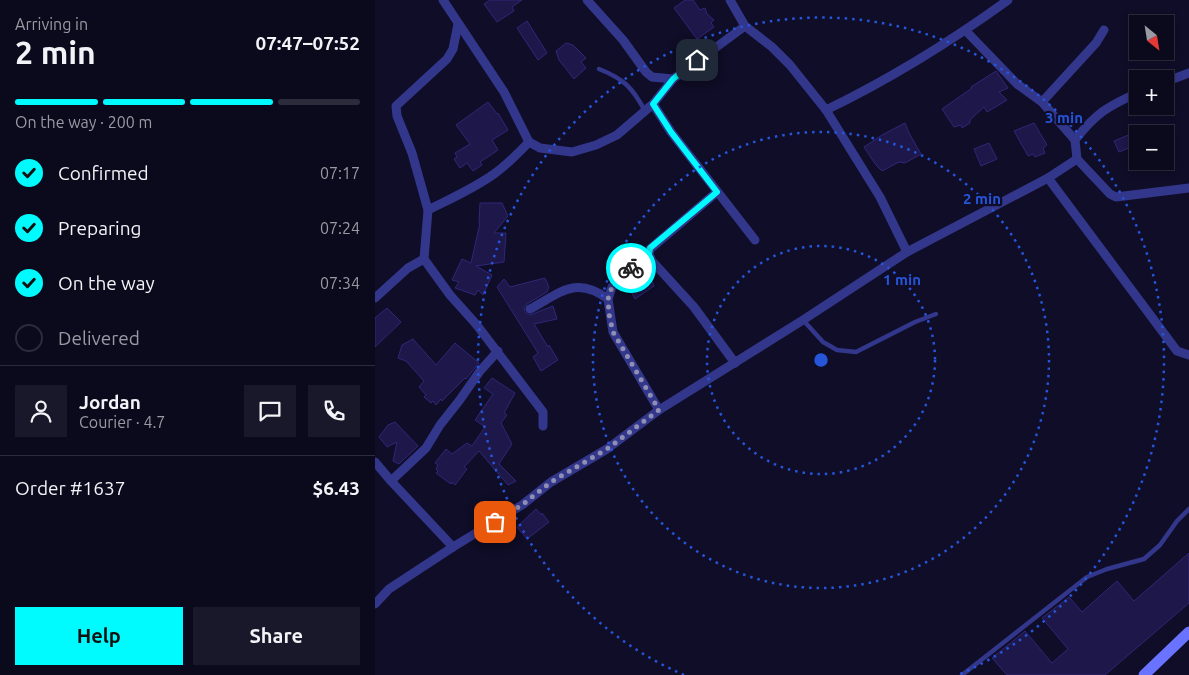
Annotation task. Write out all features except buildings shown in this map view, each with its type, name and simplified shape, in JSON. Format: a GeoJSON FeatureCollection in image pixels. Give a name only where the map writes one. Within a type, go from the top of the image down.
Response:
{"type":"FeatureCollection","features":[{"type":"Feature","properties":{"kind":"street"},"geometry":{"type":"LineString","coordinates":[[443,0],[503,92],[529,142],[540,148],[572,152],[583,150],[617,135],[653,104],[673,79],[745,26]]}},
{"type":"Feature","properties":{"kind":"street"},"geometry":{"type":"LineString","coordinates":[[587,0],[623,40],[646,72],[652,77],[673,79]]}},
{"type":"Feature","properties":{"kind":"street"},"geometry":{"type":"LineString","coordinates":[[730,0],[745,26],[772,47],[790,65],[826,110],[881,197],[907,252]]}},
{"type":"Feature","properties":{"kind":"street"},"geometry":{"type":"LineString","coordinates":[[826,110],[920,60],[1008,0]]}},
{"type":"Feature","properties":{"kind":"street"},"geometry":{"type":"LineString","coordinates":[[458,24],[453,49],[447,59],[396,106],[397,116],[412,153],[427,210],[423,259],[450,295],[498,352],[543,412],[543,426]]}},
{"type":"Feature","properties":{"kind":"street"},"geometry":{"type":"LineString","coordinates":[[965,30],[1017,84],[1042,102],[1075,140],[1077,159],[1110,194],[1117,197],[1189,188]]}},
{"type":"Feature","properties":{"kind":"street"},"geometry":{"type":"LineString","coordinates":[[1042,102],[1097,43],[1103,30]]}},
{"type":"Feature","properties":{"kind":"street"},"geometry":{"type":"LineString","coordinates":[[1174,79],[1189,73]]}},
{"type":"Feature","properties":{"kind":"street"},"geometry":{"type":"LineString","coordinates":[[1075,140],[1089,122],[1111,105],[1129,97]]}},
{"type":"Feature","properties":{"kind":"street"},"geometry":{"type":"LineString","coordinates":[[653,104],[671,132],[755,240]]}},
{"type":"Feature","properties":{"kind":"street"},"geometry":{"type":"LineString","coordinates":[[427,210],[468,190],[494,174],[529,142]]}},
{"type":"Feature","properties":{"kind":"street"},"geometry":{"type":"LineString","coordinates":[[375,604],[389,589],[522,505],[551,482],[607,449],[659,410],[907,252],[1048,178],[1077,159]]}},
{"type":"Feature","properties":{"kind":"street"},"geometry":{"type":"LineString","coordinates":[[1048,178],[1177,351],[1189,355]]}},
{"type":"Feature","properties":{"kind":"street"},"geometry":{"type":"LineString","coordinates":[[717,192],[650,248],[649,254],[651,261],[694,307],[735,363]]}},
{"type":"Feature","properties":{"kind":"street"},"geometry":{"type":"LineString","coordinates":[[649,254],[624,273],[612,287],[608,299],[613,332],[659,410]]}},
{"type":"Feature","properties":{"kind":"street"},"geometry":{"type":"LineString","coordinates":[[375,298],[408,268],[423,259]]}},
{"type":"Feature","properties":{"kind":"street"},"geometry":{"type":"LineString","coordinates":[[530,309],[569,287],[577,286],[590,290],[608,299]]}},
{"type":"Feature","properties":{"kind":"street"},"geometry":{"type":"LineString","coordinates":[[391,481],[426,448],[440,425],[479,371],[498,352]]}},
{"type":"Feature","properties":{"kind":"street"},"geometry":{"type":"LineString","coordinates":[[375,462],[453,547]]}},
{"type":"Feature","properties":{"kind":"street"},"geometry":{"type":"LineString","coordinates":[[1144,675],[1189,632]]}},
{"type":"Feature","properties":{"kind":"lane"},"geometry":{"type":"LineString","coordinates":[[599,69],[617,78],[635,92],[645,111]]}},
{"type":"Feature","properties":{"kind":"lane"},"geometry":{"type":"LineString","coordinates":[[803,320],[823,342],[837,350],[855,352],[936,314]]}},
{"type":"Feature","properties":{"kind":"lane"},"geometry":{"type":"LineString","coordinates":[[962,675],[1087,577],[1107,569],[1144,559],[1160,545],[1189,509]]}},
{"type":"Feature","properties":{"kind":"way so far"},"geometry":{"type":"LineString","coordinates":[[495,522],[522,505],[551,482],[607,449],[659,410],[613,332],[609,314],[608,299],[612,287],[631,268]]}},
{"type":"Feature","properties":{"kind":"route"},"geometry":{"type":"LineString","coordinates":[[631,268],[649,254],[650,248],[717,192],[671,132],[653,104],[673,79],[697,60]]}}]}
